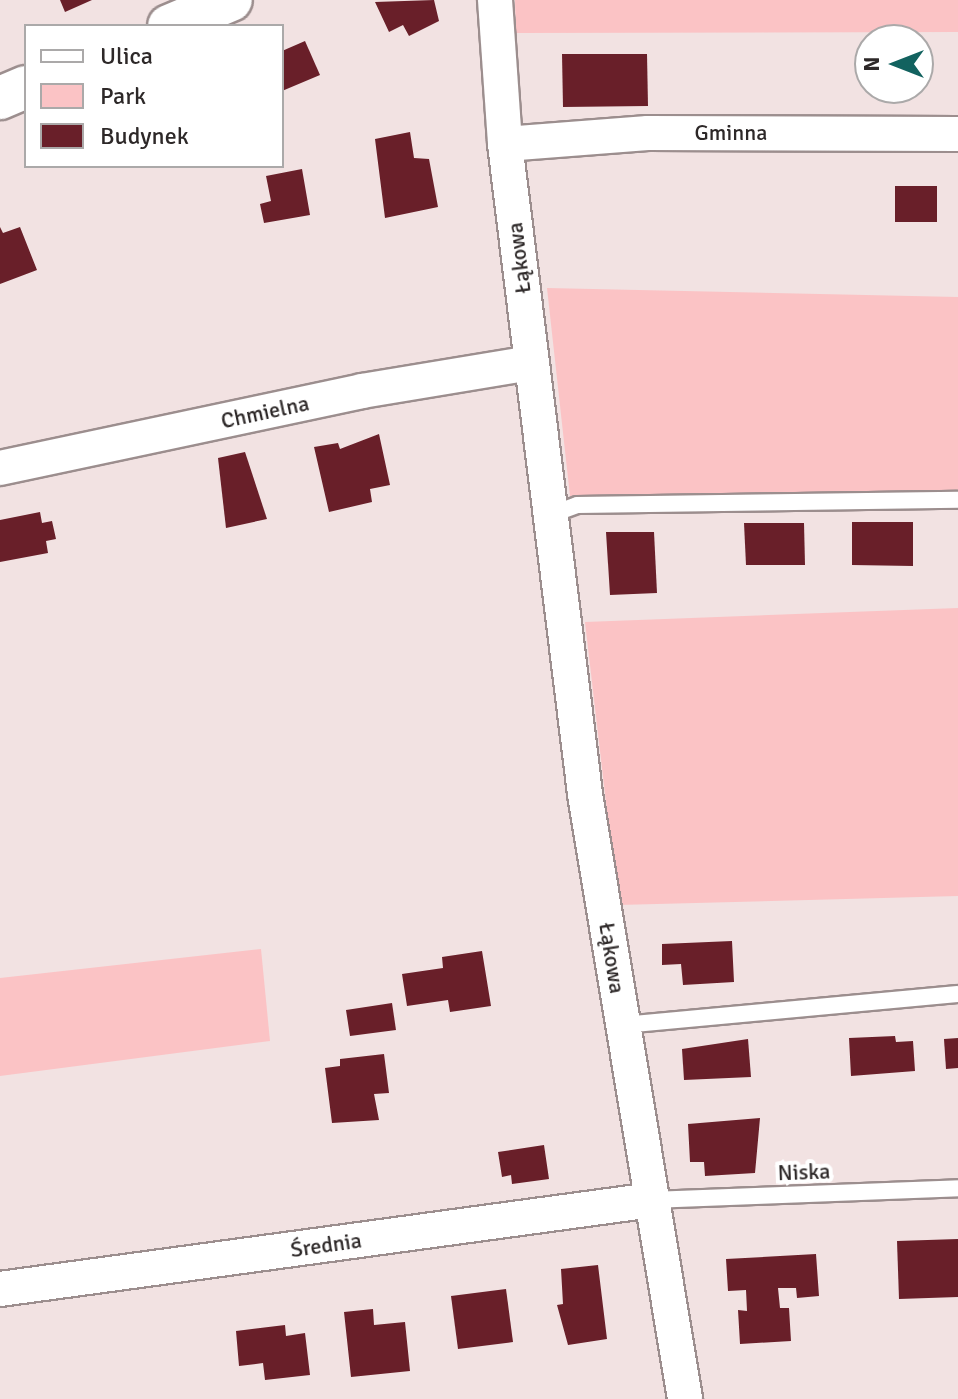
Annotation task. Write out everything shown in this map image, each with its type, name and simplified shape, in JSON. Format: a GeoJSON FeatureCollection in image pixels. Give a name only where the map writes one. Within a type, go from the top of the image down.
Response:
{"type":"FeatureCollection","features":[{"type":"Feature","properties":{"kind":"street"},"geometry":{"type":"LineString","coordinates":[[174,24],[231,0]]}},
{"type":"Feature","properties":{"kind":"street","name":"Łąkowa"},"geometry":{"type":"LineString","coordinates":[[495,0],[505,144],[585,794],[685,1399]]}},
{"type":"Feature","properties":{"kind":"street"},"geometry":{"type":"LineString","coordinates":[[0,98],[24,88]]}},
{"type":"Feature","properties":{"kind":"street","name":"Gminna"},"geometry":{"type":"LineString","coordinates":[[505,144],[648,133],[958,134]]}},
{"type":"Feature","properties":{"kind":"street","name":"Chmielna"},"geometry":{"type":"LineString","coordinates":[[0,468],[362,391],[531,363]]}},
{"type":"Feature","properties":{"kind":"street","name":"Średnia"},"geometry":{"type":"LineString","coordinates":[[0,1289],[652,1200]]}},
{"type":"Feature","properties":{"kind":"lane"},"geometry":{"type":"LineString","coordinates":[[550,515],[577,505],[958,500]]}},
{"type":"Feature","properties":{"kind":"lane"},"geometry":{"type":"LineString","coordinates":[[623,1025],[958,994]]}},
{"type":"Feature","properties":{"kind":"lane","name":"Niska"},"geometry":{"type":"LineString","coordinates":[[652,1200],[958,1188]]}},
{"type":"Feature","properties":{"kind":"green space"},"geometry":{"type":"Polygon","coordinates":[[[515,0],[958,0],[958,32],[934,32],[934,24],[854,24],[854,32],[516,33],[515,0]]]}},
{"type":"Feature","properties":{"kind":"green space"},"geometry":{"type":"Polygon","coordinates":[[[547,288],[958,297],[958,490],[570,496],[547,288]]]}},
{"type":"Feature","properties":{"kind":"green space"},"geometry":{"type":"Polygon","coordinates":[[[958,608],[958,896],[618,905],[585,622],[958,608]]]}},
{"type":"Feature","properties":{"kind":"green space"},"geometry":{"type":"Polygon","coordinates":[[[261,949],[270,1041],[0,1076],[0,978],[261,949]]]}},
{"type":"Feature","properties":{"kind":"building"},"geometry":{"type":"Polygon","coordinates":[[[60,0],[92,0],[65,12],[60,0]]]}},
{"type":"Feature","properties":{"kind":"building"},"geometry":{"type":"Polygon","coordinates":[[[434,0],[439,21],[409,36],[403,25],[389,32],[375,2],[434,0]]]}},
{"type":"Feature","properties":{"kind":"building"},"geometry":{"type":"Polygon","coordinates":[[[305,41],[320,75],[284,90],[284,50],[305,41]]]}},
{"type":"Feature","properties":{"kind":"building"},"geometry":{"type":"Polygon","coordinates":[[[562,54],[647,54],[648,106],[563,107],[562,54]]]}},
{"type":"Feature","properties":{"kind":"building"},"geometry":{"type":"Polygon","coordinates":[[[410,132],[414,158],[429,159],[438,207],[385,218],[375,139],[410,132]]]}},
{"type":"Feature","properties":{"kind":"building"},"geometry":{"type":"Polygon","coordinates":[[[302,169],[310,215],[264,223],[260,204],[271,201],[266,176],[302,169]]]}},
{"type":"Feature","properties":{"kind":"building"},"geometry":{"type":"Polygon","coordinates":[[[895,186],[937,186],[937,222],[895,222],[895,186]]]}},
{"type":"Feature","properties":{"kind":"building"},"geometry":{"type":"Polygon","coordinates":[[[0,227],[3,233],[20,227],[37,270],[0,284],[0,227]]]}},
{"type":"Feature","properties":{"kind":"building"},"geometry":{"type":"Polygon","coordinates":[[[379,434],[390,485],[370,489],[372,502],[329,512],[314,447],[338,443],[340,449],[379,434]]]}},
{"type":"Feature","properties":{"kind":"building"},"geometry":{"type":"Polygon","coordinates":[[[245,452],[267,519],[226,528],[218,458],[245,452]]]}},
{"type":"Feature","properties":{"kind":"building"},"geometry":{"type":"Polygon","coordinates":[[[40,512],[42,523],[52,521],[56,539],[46,541],[48,553],[0,562],[0,520],[40,512]]]}},
{"type":"Feature","properties":{"kind":"building"},"geometry":{"type":"Polygon","coordinates":[[[852,522],[913,522],[913,566],[852,565],[852,522]]]}},
{"type":"Feature","properties":{"kind":"building"},"geometry":{"type":"Polygon","coordinates":[[[744,523],[804,523],[805,565],[746,565],[744,523]]]}},
{"type":"Feature","properties":{"kind":"building"},"geometry":{"type":"Polygon","coordinates":[[[606,532],[654,532],[657,593],[610,595],[606,532]]]}},
{"type":"Feature","properties":{"kind":"building"},"geometry":{"type":"Polygon","coordinates":[[[732,941],[734,982],[683,985],[681,964],[662,965],[662,944],[732,941]]]}},
{"type":"Feature","properties":{"kind":"building"},"geometry":{"type":"Polygon","coordinates":[[[482,951],[491,1006],[450,1012],[448,1000],[407,1006],[402,974],[443,968],[442,957],[482,951]]]}},
{"type":"Feature","properties":{"kind":"building"},"geometry":{"type":"Polygon","coordinates":[[[392,1003],[396,1030],[350,1036],[346,1010],[392,1003]]]}},
{"type":"Feature","properties":{"kind":"building"},"geometry":{"type":"Polygon","coordinates":[[[895,1036],[896,1042],[913,1041],[915,1071],[851,1076],[849,1038],[895,1036]]]}},
{"type":"Feature","properties":{"kind":"building"},"geometry":{"type":"Polygon","coordinates":[[[958,1038],[958,1068],[946,1069],[944,1039],[958,1038]]]}},
{"type":"Feature","properties":{"kind":"building"},"geometry":{"type":"Polygon","coordinates":[[[748,1039],[751,1077],[684,1080],[682,1049],[748,1039]]]}},
{"type":"Feature","properties":{"kind":"building"},"geometry":{"type":"Polygon","coordinates":[[[384,1054],[389,1093],[374,1094],[379,1120],[332,1123],[325,1068],[340,1066],[340,1059],[384,1054]]]}},
{"type":"Feature","properties":{"kind":"building"},"geometry":{"type":"Polygon","coordinates":[[[760,1118],[755,1173],[705,1176],[704,1162],[690,1162],[688,1124],[760,1118]]]}},
{"type":"Feature","properties":{"kind":"building"},"geometry":{"type":"Polygon","coordinates":[[[544,1145],[549,1179],[512,1184],[511,1175],[502,1177],[498,1152],[544,1145]]]}},
{"type":"Feature","properties":{"kind":"building"},"geometry":{"type":"Polygon","coordinates":[[[958,1239],[958,1297],[899,1299],[897,1241],[958,1239]]]}},
{"type":"Feature","properties":{"kind":"building"},"geometry":{"type":"Polygon","coordinates":[[[816,1254],[819,1296],[797,1298],[796,1288],[778,1288],[780,1308],[789,1308],[791,1341],[740,1344],[738,1310],[747,1311],[746,1290],[728,1291],[726,1259],[816,1254]]]}},
{"type":"Feature","properties":{"kind":"building"},"geometry":{"type":"Polygon","coordinates":[[[598,1265],[607,1339],[568,1345],[557,1305],[563,1304],[561,1269],[598,1265]]]}},
{"type":"Feature","properties":{"kind":"building"},"geometry":{"type":"Polygon","coordinates":[[[506,1289],[513,1342],[458,1349],[451,1296],[506,1289]]]}},
{"type":"Feature","properties":{"kind":"building"},"geometry":{"type":"Polygon","coordinates":[[[373,1309],[374,1325],[405,1322],[410,1371],[351,1377],[344,1312],[373,1309]]]}},
{"type":"Feature","properties":{"kind":"building"},"geometry":{"type":"Polygon","coordinates":[[[285,1325],[286,1336],[305,1333],[310,1375],[265,1380],[263,1363],[239,1366],[236,1331],[285,1325]]]}}]}
